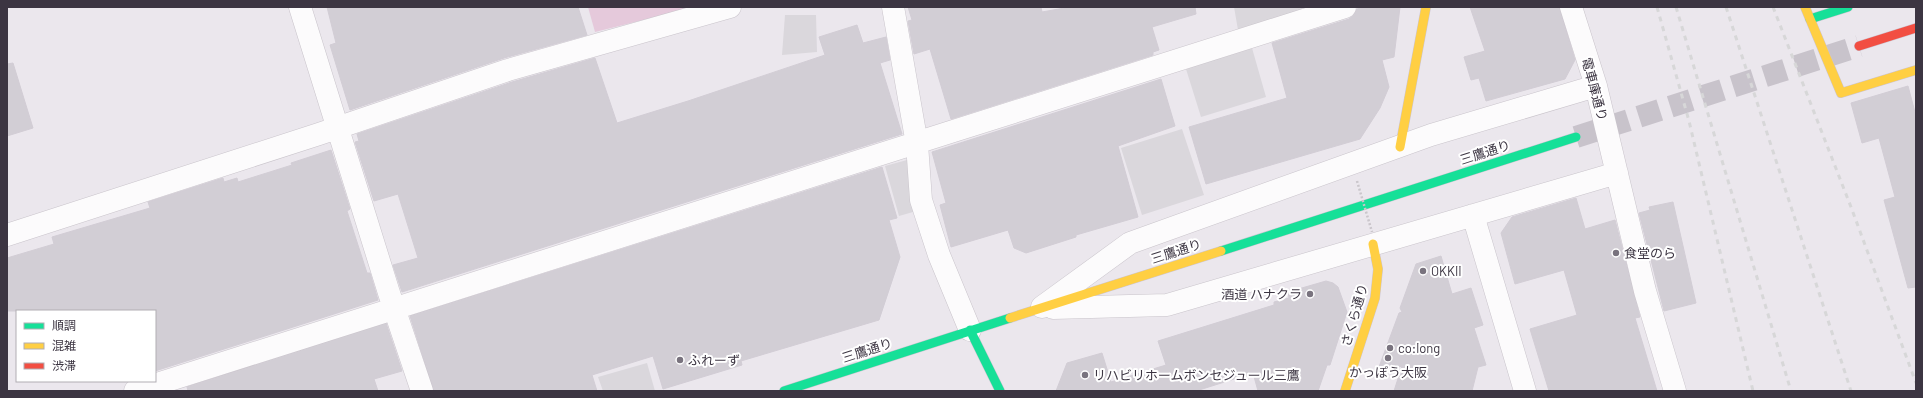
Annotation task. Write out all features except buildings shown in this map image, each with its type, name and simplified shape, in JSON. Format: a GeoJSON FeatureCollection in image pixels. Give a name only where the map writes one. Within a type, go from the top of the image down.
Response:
{"type":"FeatureCollection","features":[{"type":"Feature","properties":{"kind":"main road"},"geometry":{"type":"LineString","coordinates":[[1400,147],[1426,7]]}},
{"type":"Feature","properties":{"kind":"main road"},"geometry":{"type":"LineString","coordinates":[[1805,7],[1841,93],[1916,70]]}},
{"type":"Feature","properties":{"kind":"main road"},"geometry":{"type":"LineString","coordinates":[[1810,19],[1848,7]]}},
{"type":"Feature","properties":{"kind":"main road"},"geometry":{"type":"LineString","coordinates":[[1859,46],[1916,28]]}},
{"type":"Feature","properties":{"kind":"main road","name":"三鷹通り"},"geometry":{"type":"LineString","coordinates":[[784,391],[970,330],[1576,137]]}},
{"type":"Feature","properties":{"kind":"main road","name":"さくら通り"},"geometry":{"type":"LineString","coordinates":[[1344,391],[1375,298],[1378,269],[1372,238]]}},
{"type":"Feature","properties":{"kind":"main road"},"geometry":{"type":"LineString","coordinates":[[970,330],[1000,391]]}},
{"type":"Feature","properties":{"kind":"street"},"geometry":{"type":"LineString","coordinates":[[300,7],[337,128],[422,391]]}},
{"type":"Feature","properties":{"kind":"street"},"geometry":{"type":"LineString","coordinates":[[7,235],[337,128],[508,70],[730,7]]}},
{"type":"Feature","properties":{"kind":"street"},"geometry":{"type":"LineString","coordinates":[[893,7],[917,144],[921,200],[939,256],[970,330]]}},
{"type":"Feature","properties":{"kind":"street"},"geometry":{"type":"LineString","coordinates":[[135,391],[394,307],[917,144],[1345,7]]}},
{"type":"Feature","properties":{"kind":"street","name":"電車庫通り"},"geometry":{"type":"LineString","coordinates":[[1571,7],[1596,86],[1645,291],[1675,391]]}},
{"type":"Feature","properties":{"kind":"street"},"geometry":{"type":"LineString","coordinates":[[1040,308],[1130,243],[1432,135],[1596,86]]}},
{"type":"Feature","properties":{"kind":"street"},"geometry":{"type":"LineString","coordinates":[[1040,308],[1167,305],[1372,238],[1474,216],[1617,173]]}},
{"type":"Feature","properties":{"kind":"street"},"geometry":{"type":"LineString","coordinates":[[1474,216],[1525,391]]}},
{"type":"Feature","properties":{"kind":"path"},"geometry":{"type":"LineString","coordinates":[[1357,181],[1372,238]]}},
{"type":"Feature","properties":{"kind":"shaded area"},"geometry":{"type":"Polygon","coordinates":[[[588,7],[695,7],[595,32],[588,7]]]}},
{"type":"Feature","properties":{"kind":"shaded area"},"geometry":{"type":"Polygon","coordinates":[[[1234,7],[1302,7],[1302,11],[1238,30],[1234,7]]]}},
{"type":"Feature","properties":{"kind":"shaded area"},"geometry":{"type":"Polygon","coordinates":[[[785,15],[816,15],[817,52],[782,55],[785,15]]]}},
{"type":"Feature","properties":{"kind":"shaded area"},"geometry":{"type":"Polygon","coordinates":[[[1252,48],[1266,97],[1201,117],[1186,69],[1252,48]]]}},
{"type":"Feature","properties":{"kind":"shaded area"},"geometry":{"type":"Polygon","coordinates":[[[1182,129],[1204,195],[1142,215],[1121,148],[1182,129]]]}},
{"type":"Feature","properties":{"kind":"shaded area"},"geometry":{"type":"Polygon","coordinates":[[[907,160],[920,210],[899,216],[885,166],[907,160]]]}},
{"type":"Feature","properties":{"kind":"shaded area"},"geometry":{"type":"Polygon","coordinates":[[[647,363],[655,391],[603,391],[598,377],[647,363]]]}},
{"type":"Feature","properties":{"kind":"tunnel"},"geometry":{"type":"LineString","coordinates":[[1576,137],[1859,46]]}},
{"type":"Feature","properties":{"kind":"railway"},"geometry":{"type":"LineString","coordinates":[[1657,7],[1689,121],[1753,391]]}},
{"type":"Feature","properties":{"kind":"railway"},"geometry":{"type":"LineString","coordinates":[[1676,7],[1791,391]]}},
{"type":"Feature","properties":{"kind":"railway"},"geometry":{"type":"LineString","coordinates":[[1726,7],[1851,391]]}},
{"type":"Feature","properties":{"kind":"railway"},"geometry":{"type":"LineString","coordinates":[[1773,7],[1851,207],[1916,383]]}},
{"type":"Feature","properties":{"kind":"traffic: fast"},"geometry":{"type":"LineString","coordinates":[[1810,19],[1848,7]]}},
{"type":"Feature","properties":{"kind":"traffic: fast"},"geometry":{"type":"LineString","coordinates":[[1221,251],[1576,137]]}},
{"type":"Feature","properties":{"kind":"traffic: fast"},"geometry":{"type":"LineString","coordinates":[[784,391],[1010,318]]}},
{"type":"Feature","properties":{"kind":"traffic: fast"},"geometry":{"type":"LineString","coordinates":[[970,330],[1000,391]]}},
{"type":"Feature","properties":{"kind":"traffic: slow"},"geometry":{"type":"LineString","coordinates":[[1400,147],[1426,7]]}},
{"type":"Feature","properties":{"kind":"traffic: slow"},"geometry":{"type":"LineString","coordinates":[[1805,7],[1841,93],[1916,70]]}},
{"type":"Feature","properties":{"kind":"traffic: slow"},"geometry":{"type":"LineString","coordinates":[[1345,391],[1375,298],[1378,269],[1373,244]]}},
{"type":"Feature","properties":{"kind":"traffic: slow"},"geometry":{"type":"LineString","coordinates":[[1010,318],[1221,251]]}},
{"type":"Feature","properties":{"kind":"traffic: jam"},"geometry":{"type":"LineString","coordinates":[[1859,46],[1916,28]]}},
{"type":"Feature","properties":{"kind":"place","name":"食堂のら"},"geometry":{"type":"Point","coordinates":[1616,253]}},
{"type":"Feature","properties":{"kind":"place","name":"OKKII"},"geometry":{"type":"Point","coordinates":[1423,271]}},
{"type":"Feature","properties":{"kind":"place","name":"酒道 ハナクラ"},"geometry":{"type":"Point","coordinates":[1310,294]}},
{"type":"Feature","properties":{"kind":"place","name":"co:long"},"geometry":{"type":"Point","coordinates":[1390,348]}},
{"type":"Feature","properties":{"kind":"place","name":"かっぽう大阪"},"geometry":{"type":"Point","coordinates":[1388,358]}},
{"type":"Feature","properties":{"kind":"place","name":"ふれーず"},"geometry":{"type":"Point","coordinates":[680,360]}},
{"type":"Feature","properties":{"kind":"place","name":"リハビリホームボンセジュール三鷹"},"geometry":{"type":"Point","coordinates":[1085,375]}}]}
